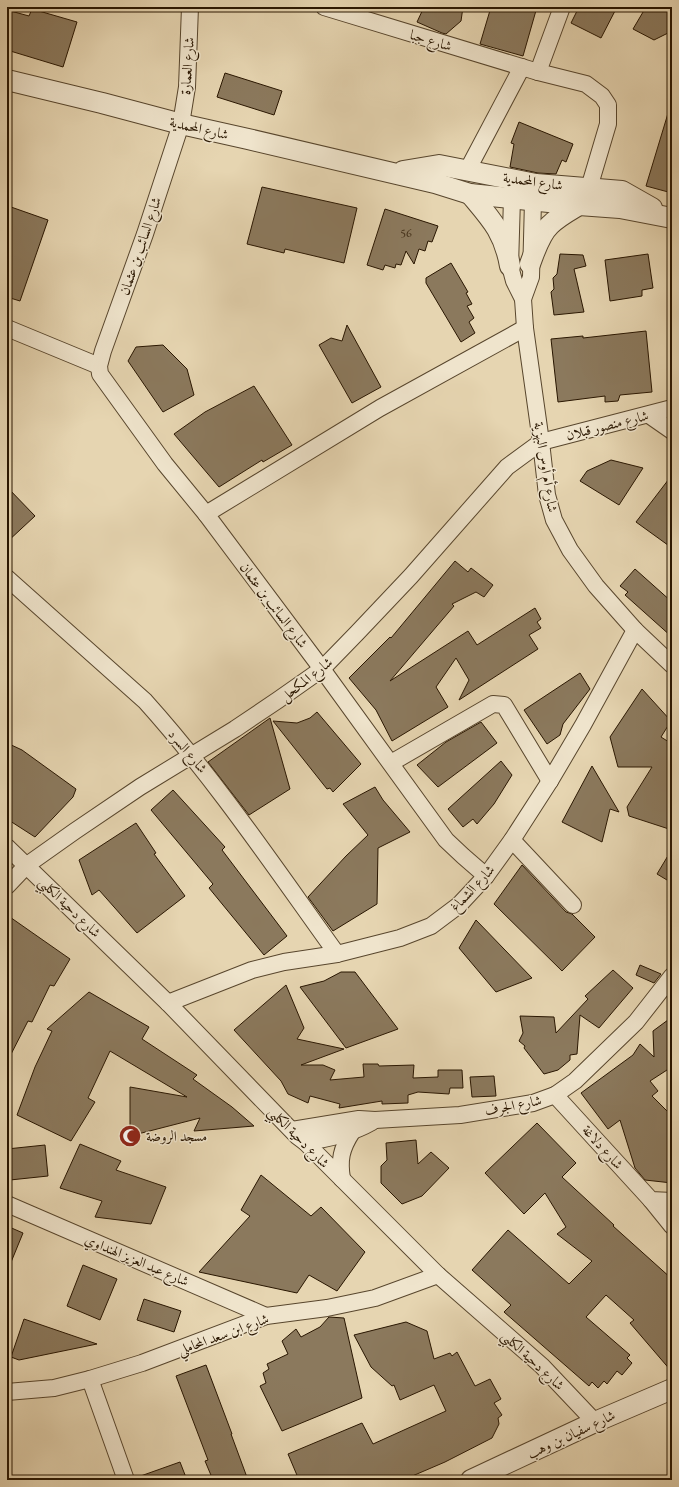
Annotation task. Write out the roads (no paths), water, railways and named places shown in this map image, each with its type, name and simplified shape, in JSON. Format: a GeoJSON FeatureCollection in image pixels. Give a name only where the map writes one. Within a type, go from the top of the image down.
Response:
{"type":"FeatureCollection","features":[{"type":"Feature","properties":{"kind":"street","name":"شارع العمارة"},"geometry":{"type":"LineString","coordinates":[[181,124],[187,88],[190,7]]}},
{"type":"Feature","properties":{"kind":"street","name":"شارع جبا"},"geometry":{"type":"LineString","coordinates":[[324,7],[538,72],[586,84],[602,96],[608,105],[608,124],[589,188]]}},
{"type":"Feature","properties":{"kind":"street"},"geometry":{"type":"LineString","coordinates":[[538,72],[562,7]]}},
{"type":"Feature","properties":{"kind":"street"},"geometry":{"type":"LineString","coordinates":[[467,171],[522,67]]}},
{"type":"Feature","properties":{"kind":"street","name":"شارع المحمدية"},"geometry":{"type":"LineString","coordinates":[[7,80],[181,124],[435,183],[470,194],[514,189]]}},
{"type":"Feature","properties":{"kind":"street","name":"شارع السائب بن عثمان"},"geometry":{"type":"LineString","coordinates":[[181,124],[145,234],[103,351],[99,366],[100,374],[160,457],[206,514],[322,669],[446,840],[486,876]]}},
{"type":"Feature","properties":{"kind":"street","name":"شارع المحمدية"},"geometry":{"type":"LineString","coordinates":[[393,173],[440,166],[467,171],[514,189],[534,192],[579,206],[620,208],[670,218]]}},
{"type":"Feature","properties":{"kind":"street","name":"شارع المحمدية"},"geometry":{"type":"LineString","coordinates":[[534,192],[589,188],[622,191],[670,218]]}},
{"type":"Feature","properties":{"kind":"street","name":"شارع أم أوس البهزية"},"geometry":{"type":"LineString","coordinates":[[514,189],[510,266],[514,281],[523,299],[525,328],[542,442],[547,495],[554,520],[570,550],[596,586],[635,630],[672,665]]}},
{"type":"Feature","properties":{"kind":"street","name":"شارع أم أوس البهزية"},"geometry":{"type":"LineString","coordinates":[[523,299],[531,277],[530,264],[534,192]]}},
{"type":"Feature","properties":{"kind":"street"},"geometry":{"type":"LineString","coordinates":[[470,194],[497,228],[507,248],[510,266]]}},
{"type":"Feature","properties":{"kind":"street"},"geometry":{"type":"LineString","coordinates":[[530,264],[542,237],[550,225],[579,206]]}},
{"type":"Feature","properties":{"kind":"street"},"geometry":{"type":"LineString","coordinates":[[7,328],[99,366]]}},
{"type":"Feature","properties":{"kind":"street"},"geometry":{"type":"LineString","coordinates":[[206,514],[380,408],[525,328]]}},
{"type":"Feature","properties":{"kind":"street","name":"شارع منصور قبلان"},"geometry":{"type":"LineString","coordinates":[[542,442],[672,408]]}},
{"type":"Feature","properties":{"kind":"street"},"geometry":{"type":"LineString","coordinates":[[649,415],[672,431]]}},
{"type":"Feature","properties":{"kind":"street","name":"شارع المكحل"},"geometry":{"type":"LineString","coordinates":[[7,886],[27,866],[75,831],[140,787],[192,756],[278,700],[322,669],[400,587],[506,467],[542,442]]}},
{"type":"Feature","properties":{"kind":"street","name":"شارع السرد"},"geometry":{"type":"LineString","coordinates":[[7,578],[145,701],[220,790],[336,954]]}},
{"type":"Feature","properties":{"kind":"street","name":"شارع الشماغ"},"geometry":{"type":"LineString","coordinates":[[168,1003],[252,970],[284,962],[336,954],[400,938],[431,926],[459,905],[486,876],[512,840],[550,781],[583,725],[635,630]]}},
{"type":"Feature","properties":{"kind":"street"},"geometry":{"type":"LineString","coordinates":[[391,763],[493,704],[504,705],[550,781]]}},
{"type":"Feature","properties":{"kind":"street"},"geometry":{"type":"LineString","coordinates":[[512,840],[573,905]]}},
{"type":"Feature","properties":{"kind":"street","name":"شارع دحية الكلبي"},"geometry":{"type":"LineString","coordinates":[[7,847],[168,1003],[297,1136],[438,1275],[542,1366],[595,1422]]}},
{"type":"Feature","properties":{"kind":"street","name":"شارع الجرف"},"geometry":{"type":"LineString","coordinates":[[292,1130],[359,1119],[375,1120],[460,1115],[533,1103],[555,1095],[575,1081],[636,1022],[672,976]]}},
{"type":"Feature","properties":{"kind":"street","name":"شارع دلاغة"},"geometry":{"type":"LineString","coordinates":[[555,1095],[651,1200],[672,1226]]}},
{"type":"Feature","properties":{"kind":"street"},"geometry":{"type":"LineString","coordinates":[[304,1142],[325,1139],[352,1132],[375,1120]]}},
{"type":"Feature","properties":{"kind":"street"},"geometry":{"type":"LineString","coordinates":[[342,1179],[340,1160],[343,1147],[352,1132]]}},
{"type":"Feature","properties":{"kind":"street"},"geometry":{"type":"LineString","coordinates":[[651,1200],[672,1201]]}},
{"type":"Feature","properties":{"kind":"street","name":"شارع عبد العزيز الهنداوي"},"geometry":{"type":"LineString","coordinates":[[7,1204],[266,1316]]}},
{"type":"Feature","properties":{"kind":"street","name":"شارع ابن سعد المحاملي"},"geometry":{"type":"LineString","coordinates":[[7,1392],[54,1388],[90,1379],[142,1363],[266,1316],[327,1308],[375,1298],[438,1275]]}},
{"type":"Feature","properties":{"kind":"street"},"geometry":{"type":"LineString","coordinates":[[90,1379],[126,1480]]}},
{"type":"Feature","properties":{"kind":"street","name":"شارع سفيان بن وهب"},"geometry":{"type":"LineString","coordinates":[[471,1480],[595,1422],[672,1389]]}},
{"type":"Feature","properties":{"kind":"place","name":"مسجد الروضة"},"geometry":{"type":"Point","coordinates":[130,1136]}}]}
